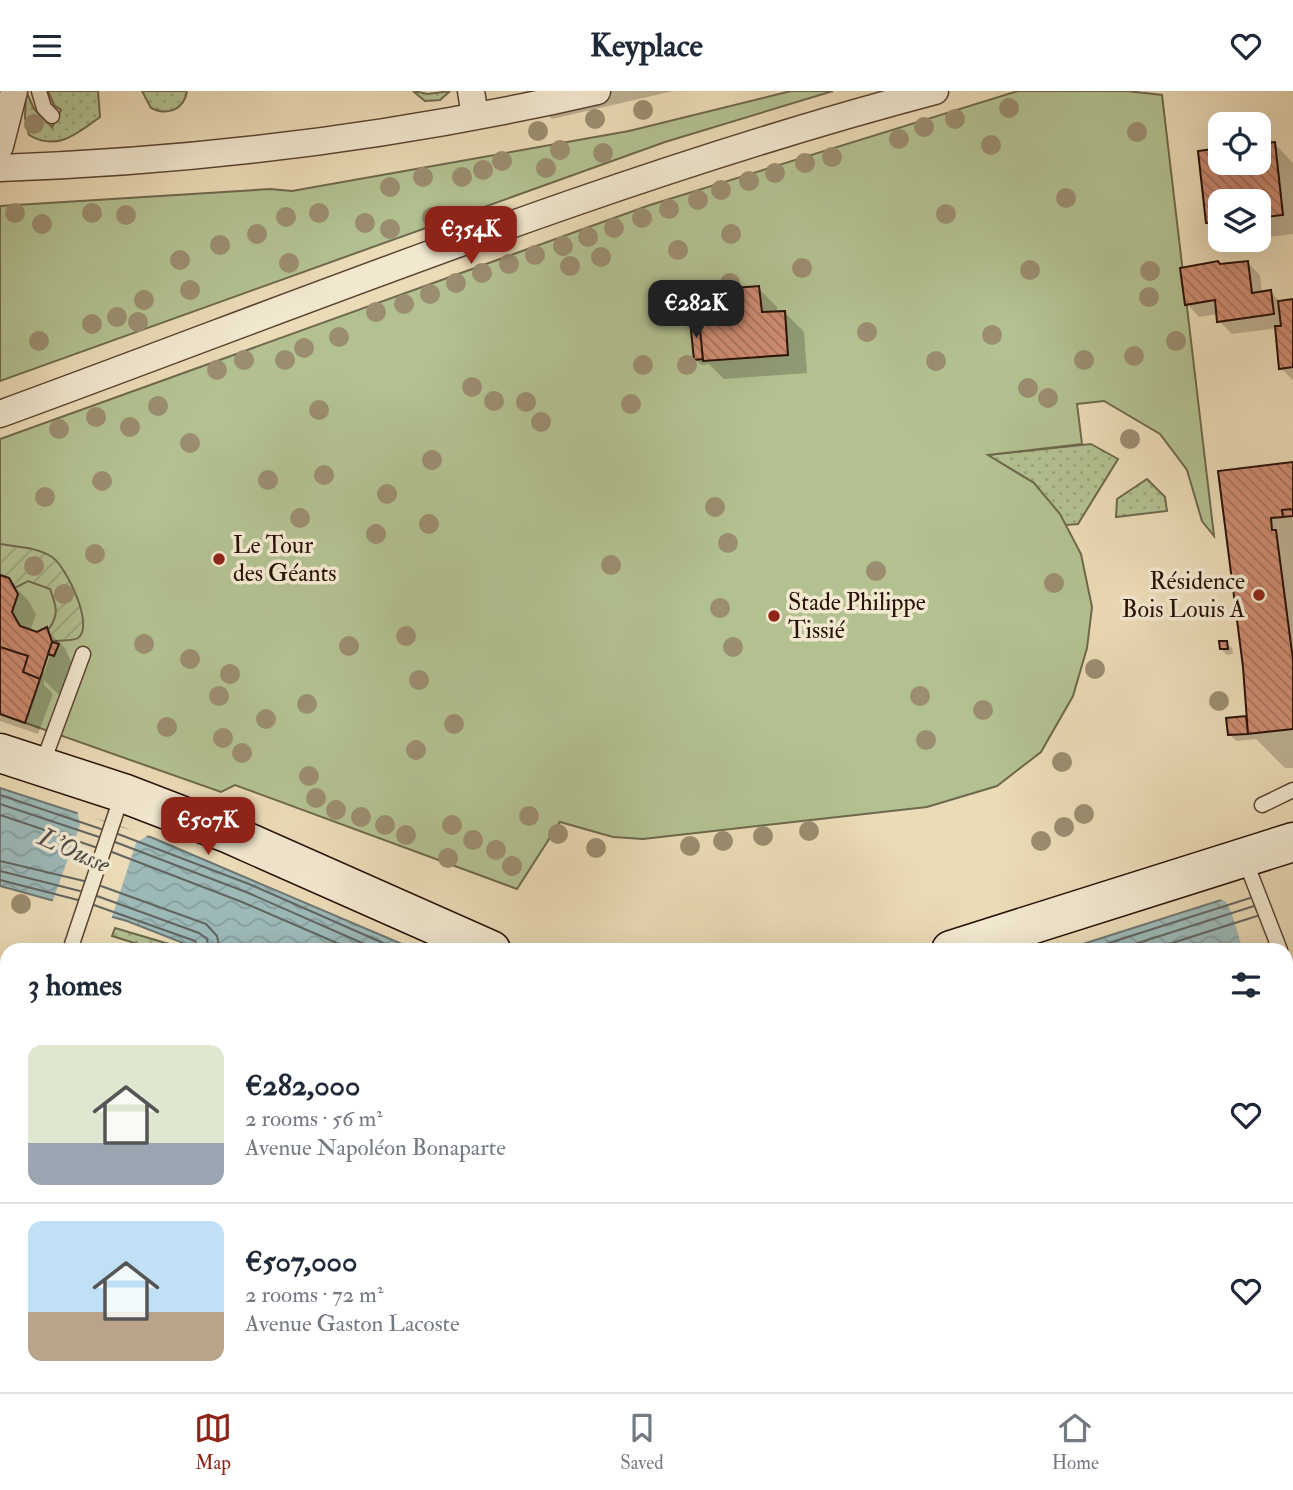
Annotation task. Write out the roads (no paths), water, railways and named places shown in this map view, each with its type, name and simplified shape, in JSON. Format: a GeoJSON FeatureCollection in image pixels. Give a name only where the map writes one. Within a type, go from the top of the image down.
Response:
{"type":"FeatureCollection","features":[{"type":"Feature","properties":{"kind":"main road"},"geometry":{"type":"LineString","coordinates":[[0,753],[41,766],[117,809],[227,833],[475,943]]}},
{"type":"Feature","properties":{"kind":"main road"},"geometry":{"type":"LineString","coordinates":[[976,943],[1248,866],[1293,842]]}},
{"type":"Feature","properties":{"kind":"street"},"geometry":{"type":"LineString","coordinates":[[0,146],[14,91]]}},
{"type":"Feature","properties":{"kind":"street"},"geometry":{"type":"LineString","coordinates":[[0,168],[256,150],[473,103],[597,91]]}},
{"type":"Feature","properties":{"kind":"street"},"geometry":{"type":"LineString","coordinates":[[0,414],[502,229],[853,113],[935,91]]}},
{"type":"Feature","properties":{"kind":"lane"},"geometry":{"type":"LineString","coordinates":[[39,91],[44,109],[52,116]]}},
{"type":"Feature","properties":{"kind":"lane"},"geometry":{"type":"LineString","coordinates":[[41,766],[83,654]]}},
{"type":"Feature","properties":{"kind":"lane"},"geometry":{"type":"LineString","coordinates":[[1262,805],[1293,790]]}},
{"type":"Feature","properties":{"kind":"lane"},"geometry":{"type":"LineString","coordinates":[[72,943],[117,809]]}},
{"type":"Feature","properties":{"kind":"lane"},"geometry":{"type":"LineString","coordinates":[[1248,866],[1277,943]]}},
{"type":"Feature","properties":{"kind":"water","name":"L'Ousse"},"geometry":{"type":"Polygon","coordinates":[[[0,788],[153,838],[400,943],[183,943],[127,921],[0,886],[0,788]]]}},
{"type":"Feature","properties":{"kind":"water"},"geometry":{"type":"Polygon","coordinates":[[[1293,877],[1293,943],[1086,943],[1293,877]]]}},
{"type":"Feature","properties":{"kind":"place","name":"Le Tour des Géants"},"geometry":{"type":"Point","coordinates":[219,559]}},
{"type":"Feature","properties":{"kind":"place","name":"Résidence Bois Louis A"},"geometry":{"type":"Point","coordinates":[1259,595]}},
{"type":"Feature","properties":{"kind":"place","name":"Stade Philippe Tissié"},"geometry":{"type":"Point","coordinates":[774,616]}}]}
